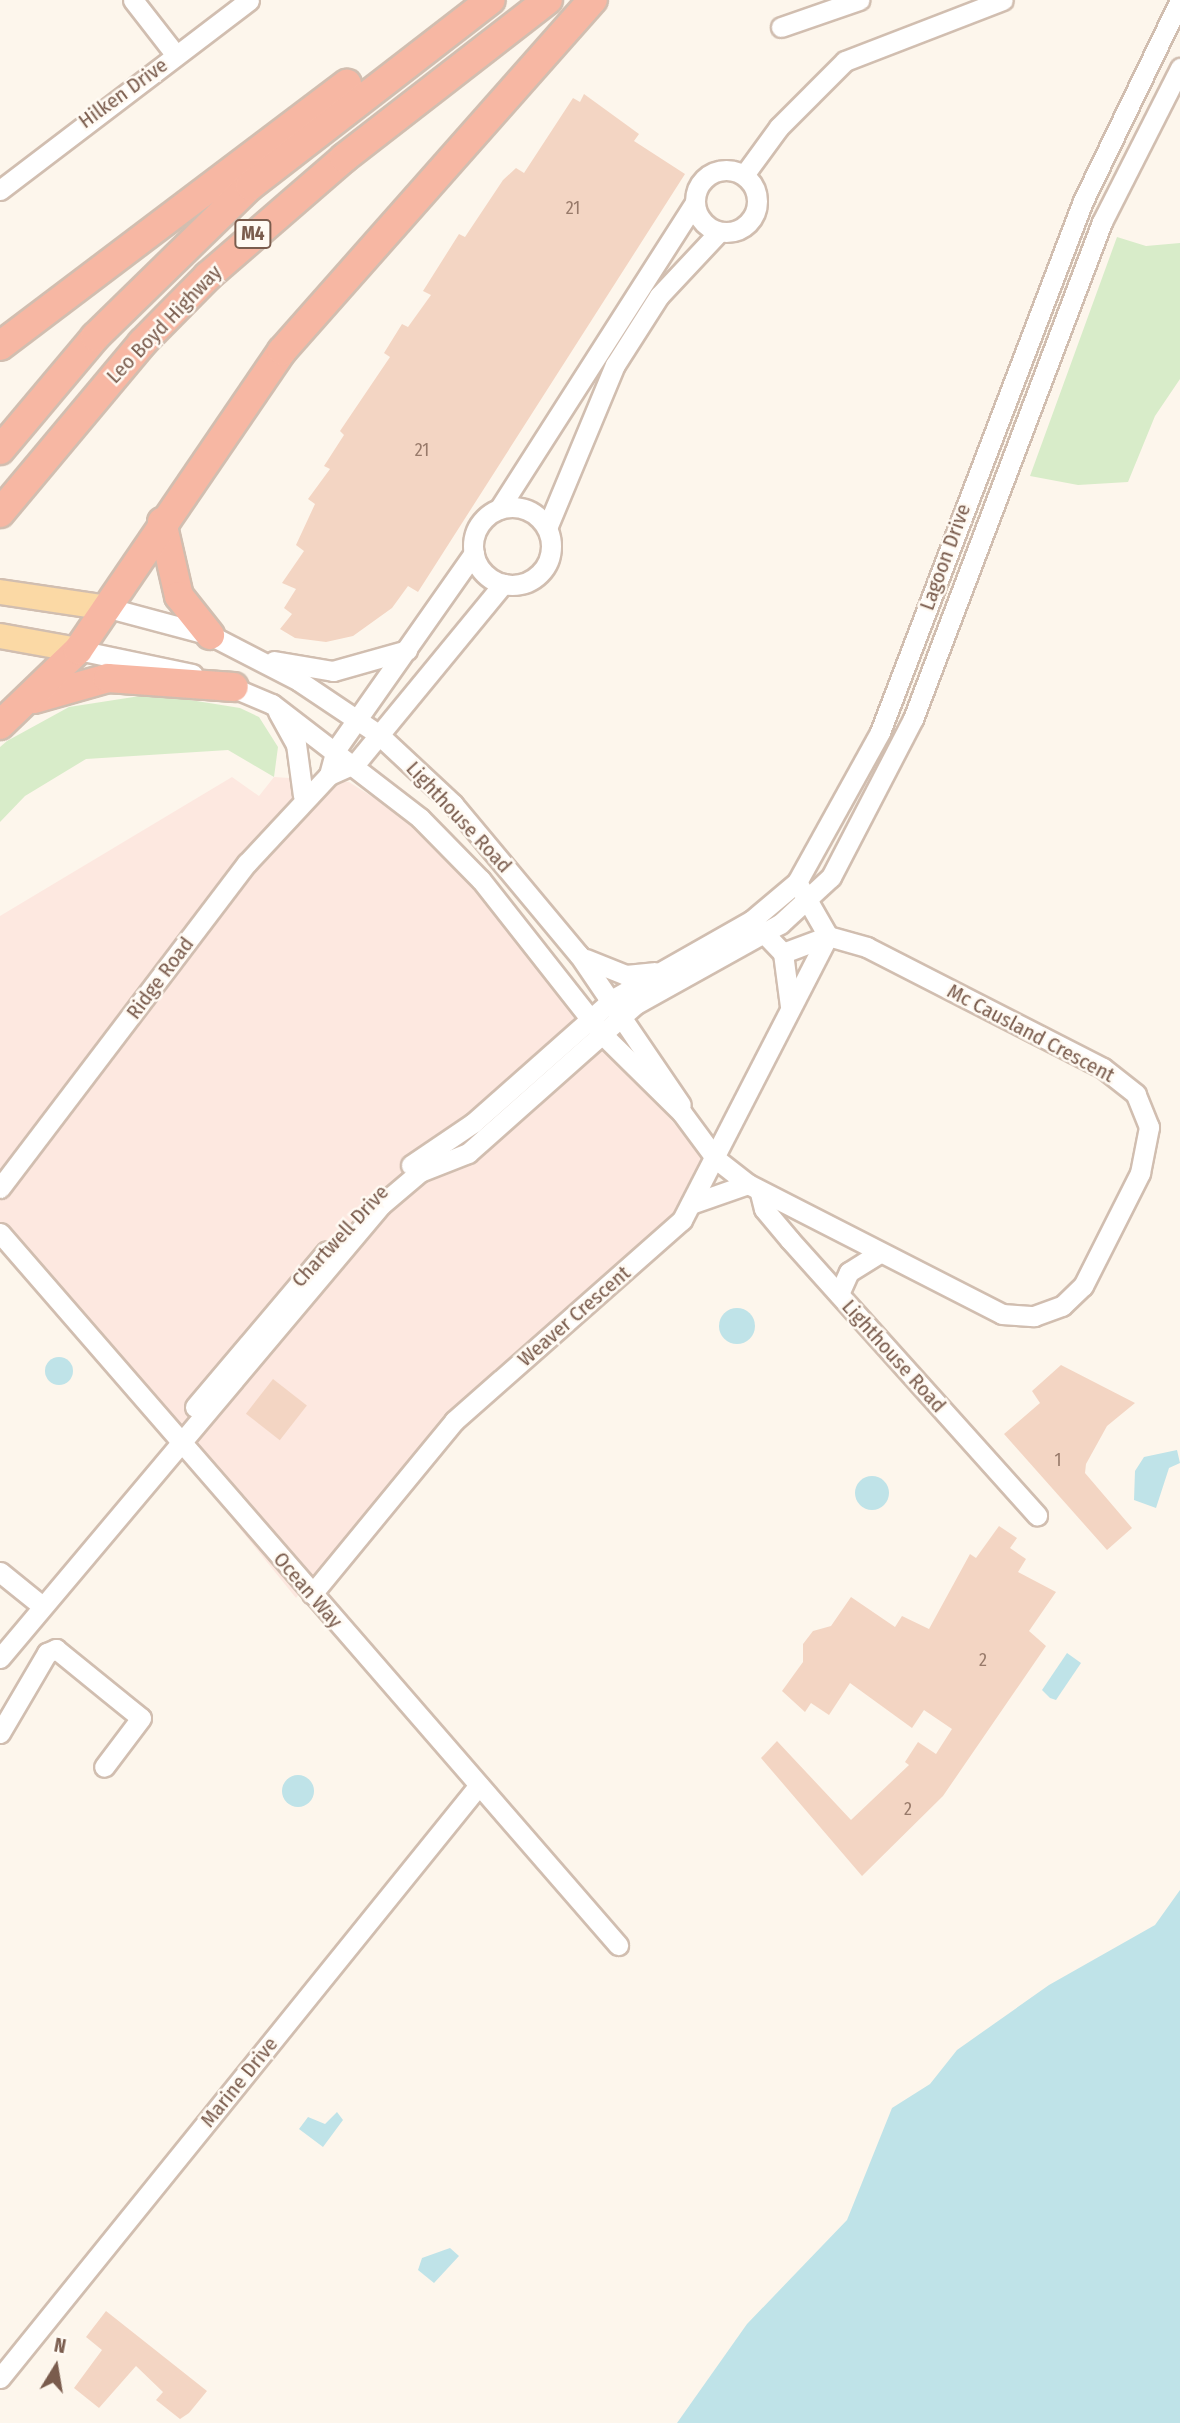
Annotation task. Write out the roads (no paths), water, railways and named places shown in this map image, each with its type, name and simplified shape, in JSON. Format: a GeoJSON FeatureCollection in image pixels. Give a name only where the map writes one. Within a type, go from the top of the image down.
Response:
{"type":"FeatureCollection","features":[{"type":"Feature","properties":{"kind":"highway"},"geometry":{"type":"LineString","coordinates":[[0,346],[161,220],[464,0]]}},
{"type":"Feature","properties":{"kind":"highway","name":"Leo Boyd Highway"},"geometry":{"type":"LineString","coordinates":[[0,450],[94,337],[231,202],[351,102],[491,0]]}},
{"type":"Feature","properties":{"kind":"highway","name":"Leo Boyd Highway"},"geometry":{"type":"LineString","coordinates":[[0,513],[142,343],[217,268],[344,158],[548,0]]}},
{"type":"Feature","properties":{"kind":"highway"},"geometry":{"type":"LineString","coordinates":[[0,725],[78,650],[109,608],[162,522],[282,351],[593,0]]}},
{"type":"Feature","properties":{"kind":"highway"},"geometry":{"type":"LineString","coordinates":[[162,522],[179,596],[210,635]]}},
{"type":"Feature","properties":{"kind":"highway"},"geometry":{"type":"LineString","coordinates":[[22,704],[107,678],[234,687]]}},
{"type":"Feature","properties":{"kind":"main road"},"geometry":{"type":"LineString","coordinates":[[8,594],[109,608]]}},
{"type":"Feature","properties":{"kind":"main road"},"geometry":{"type":"LineString","coordinates":[[0,636],[78,650]]}},
{"type":"Feature","properties":{"kind":"street"},"geometry":{"type":"LineString","coordinates":[[133,0],[175,54]]}},
{"type":"Feature","properties":{"kind":"street","name":"Hilken Drive"},"geometry":{"type":"LineString","coordinates":[[0,190],[249,0]]}},
{"type":"Feature","properties":{"kind":"street"},"geometry":{"type":"LineString","coordinates":[[781,27],[859,0]]}},
{"type":"Feature","properties":{"kind":"street"},"geometry":{"type":"LineString","coordinates":[[744,175],[779,127],[845,61],[1003,0]]}},
{"type":"Feature","properties":{"kind":"street","name":"Lagoon Drive"},"geometry":{"type":"LineString","coordinates":[[603,1035],[618,1007],[660,971],[758,927],[797,882],[880,732],[948,546],[1083,201],[1179,10]]}},
{"type":"Feature","properties":{"kind":"street"},"geometry":{"type":"LineString","coordinates":[[1150,68],[1177,73]]}},
{"type":"Feature","properties":{"kind":"street","name":"Lagoon Drive"},"geometry":{"type":"LineString","coordinates":[[591,1017],[618,1007],[809,901],[831,877],[872,802],[936,659],[977,557],[1102,222],[1177,73]]}},
{"type":"Feature","properties":{"kind":"street"},"geometry":{"type":"LineString","coordinates":[[329,775],[336,749],[410,648],[474,553],[476,531],[499,509],[695,203],[706,177],[724,170],[744,175],[756,190],[757,209],[747,226],[719,232],[659,296],[615,365],[547,528]]}},
{"type":"Feature","properties":{"kind":"street"},"geometry":{"type":"LineString","coordinates":[[695,203],[702,221],[719,232]]}},
{"type":"Feature","properties":{"kind":"street"},"geometry":{"type":"LineString","coordinates":[[474,553],[484,573],[503,584],[525,583],[543,570],[551,550],[547,528],[532,512],[499,509]]}},
{"type":"Feature","properties":{"kind":"street"},"geometry":{"type":"LineString","coordinates":[[948,546],[977,557]]}},
{"type":"Feature","properties":{"kind":"street"},"geometry":{"type":"LineString","coordinates":[[356,763],[503,584]]}},
{"type":"Feature","properties":{"kind":"street","name":"Lighthouse Road"},"geometry":{"type":"LineString","coordinates":[[109,608],[210,635],[249,654],[378,734],[453,804],[579,955],[679,1097],[682,1113]]}},
{"type":"Feature","properties":{"kind":"street"},"geometry":{"type":"LineString","coordinates":[[249,654],[333,671],[378,663],[410,648]]}},
{"type":"Feature","properties":{"kind":"street","name":"Lighthouse Road"},"geometry":{"type":"LineString","coordinates":[[78,650],[234,687],[272,704],[356,763],[481,880],[603,1035],[682,1113],[716,1159]]}},
{"type":"Feature","properties":{"kind":"street"},"geometry":{"type":"LineString","coordinates":[[911,651],[936,659]]}},
{"type":"Feature","properties":{"kind":"street"},"geometry":{"type":"LineString","coordinates":[[272,704],[296,744],[303,796]]}},
{"type":"Feature","properties":{"kind":"street","name":"Ridge Road"},"geometry":{"type":"LineString","coordinates":[[0,1188],[303,796],[329,775],[356,763]]}},
{"type":"Feature","properties":{"kind":"street"},"geometry":{"type":"LineString","coordinates":[[849,789],[872,802]]}},
{"type":"Feature","properties":{"kind":"street"},"geometry":{"type":"LineString","coordinates":[[783,953],[828,936],[797,882]]}},
{"type":"Feature","properties":{"kind":"street"},"geometry":{"type":"LineString","coordinates":[[758,927],[783,953],[790,1006]]}},
{"type":"Feature","properties":{"kind":"street","name":"Weaver Crescent"},"geometry":{"type":"LineString","coordinates":[[312,1594],[447,1429],[671,1231],[691,1204],[716,1159],[790,1006],[828,936]]}},
{"type":"Feature","properties":{"kind":"street","name":"Mc Causland Crescent"},"geometry":{"type":"LineString","coordinates":[[716,1159],[754,1189],[1002,1314],[1050,1312],[1077,1295],[1110,1238],[1140,1173],[1149,1127],[1136,1094],[1103,1068],[867,947],[828,936]]}},
{"type":"Feature","properties":{"kind":"street"},"geometry":{"type":"LineString","coordinates":[[579,955],[626,975],[660,971]]}},
{"type":"Feature","properties":{"kind":"street","name":"Chartwell Drive"},"geometry":{"type":"LineString","coordinates":[[0,1658],[159,1464],[359,1209],[473,1124],[591,1017]]}},
{"type":"Feature","properties":{"kind":"street","name":"Chartwell Drive"},"geometry":{"type":"LineString","coordinates":[[179,1436],[355,1230],[420,1172],[468,1153],[603,1035]]}},
{"type":"Feature","properties":{"kind":"street"},"geometry":{"type":"LineString","coordinates":[[691,1204],[754,1189]]}},
{"type":"Feature","properties":{"kind":"street","name":"Lighthouse Road"},"geometry":{"type":"LineString","coordinates":[[754,1189],[764,1209],[1037,1515]]}},
{"type":"Feature","properties":{"kind":"street","name":"Ocean Way"},"geometry":{"type":"LineString","coordinates":[[0,1233],[179,1436],[312,1594],[618,1945]]}},
{"type":"Feature","properties":{"kind":"street"},"geometry":{"type":"LineString","coordinates":[[839,1294],[849,1272],[879,1253]]}},
{"type":"Feature","properties":{"kind":"street"},"geometry":{"type":"LineString","coordinates":[[0,1572],[42,1606]]}},
{"type":"Feature","properties":{"kind":"street"},"geometry":{"type":"LineString","coordinates":[[0,1733],[47,1653],[56,1649],[141,1718],[104,1767]]}},
{"type":"Feature","properties":{"kind":"street","name":"Marine Drive"},"geometry":{"type":"LineString","coordinates":[[0,2378],[479,1785]]}},
{"type":"Feature","properties":{"kind":"water"},"geometry":{"type":"Polygon","coordinates":[[[737,1308],[750,1313],[755,1326],[750,1339],[737,1344],[724,1339],[719,1326],[724,1313],[737,1308]]]}},
{"type":"Feature","properties":{"kind":"water"},"geometry":{"type":"Polygon","coordinates":[[[59,1357],[69,1361],[73,1371],[69,1381],[59,1385],[49,1381],[45,1371],[49,1361],[59,1357]]]}},
{"type":"Feature","properties":{"kind":"water"},"geometry":{"type":"Polygon","coordinates":[[[1177,1450],[1180,1463],[1169,1468],[1156,1508],[1134,1500],[1135,1471],[1144,1457],[1177,1450]]]}},
{"type":"Feature","properties":{"kind":"water"},"geometry":{"type":"Polygon","coordinates":[[[872,1476],[884,1481],[889,1493],[884,1505],[872,1510],[860,1505],[855,1493],[860,1481],[872,1476]]]}},
{"type":"Feature","properties":{"kind":"water"},"geometry":{"type":"Polygon","coordinates":[[[1067,1653],[1081,1663],[1056,1700],[1042,1690],[1067,1653]]]}},
{"type":"Feature","properties":{"kind":"water"},"geometry":{"type":"Polygon","coordinates":[[[298,1775],[309,1780],[314,1791],[309,1802],[298,1807],[287,1802],[282,1791],[287,1780],[298,1775]]]}},
{"type":"Feature","properties":{"kind":"water"},"geometry":{"type":"Polygon","coordinates":[[[1180,1890],[1180,2423],[677,2423],[747,2324],[847,2220],[892,2108],[930,2084],[957,2050],[1049,1985],[1155,1925],[1180,1890]]]}},
{"type":"Feature","properties":{"kind":"water"},"geometry":{"type":"Polygon","coordinates":[[[337,2112],[343,2120],[323,2147],[299,2129],[308,2117],[325,2124],[337,2112]]]}},
{"type":"Feature","properties":{"kind":"water"},"geometry":{"type":"Polygon","coordinates":[[[450,2248],[459,2256],[434,2283],[418,2270],[422,2258],[450,2248]]]}}]}
